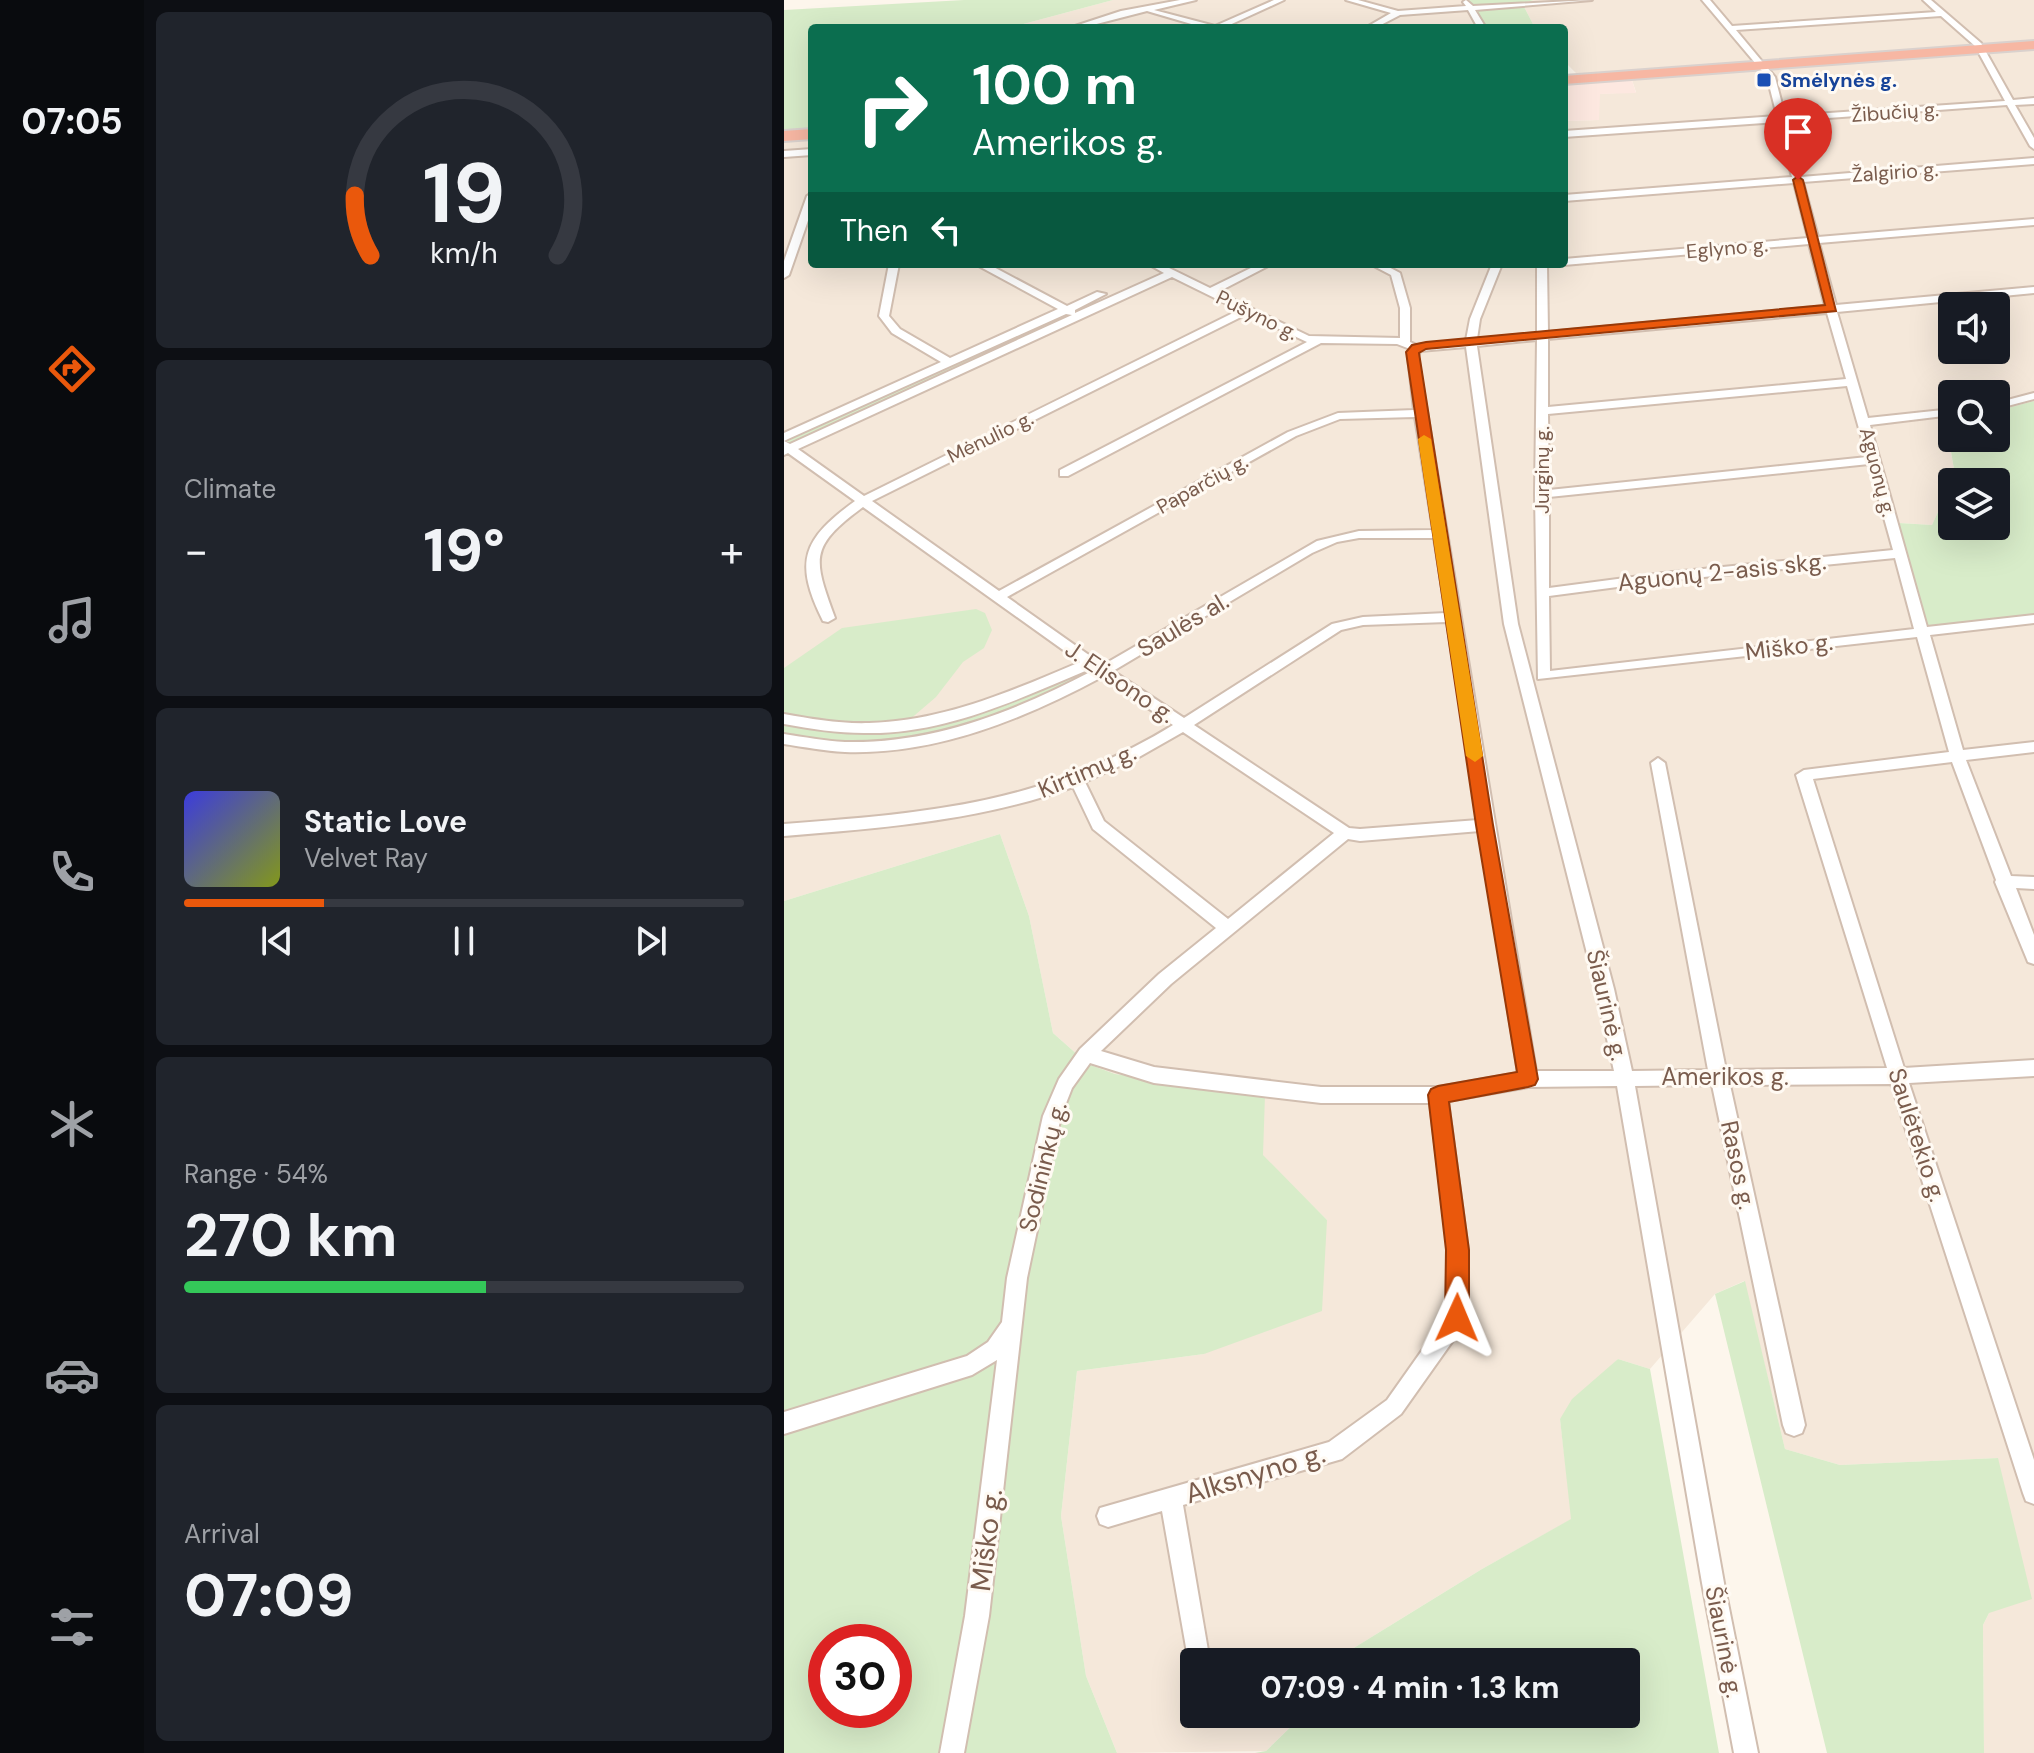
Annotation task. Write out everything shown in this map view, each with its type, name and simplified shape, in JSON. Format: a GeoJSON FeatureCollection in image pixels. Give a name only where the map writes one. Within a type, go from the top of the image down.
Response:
{"type":"FeatureCollection","features":[{"type":"Feature","properties":{"kind":"highway"},"geometry":{"type":"LineString","coordinates":[[1568,80],[2034,45]]}},
{"type":"Feature","properties":{"kind":"highway"},"geometry":{"type":"LineString","coordinates":[[784,136],[808,134]]}},
{"type":"Feature","properties":{"kind":"street"},"geometry":{"type":"LineString","coordinates":[[1088,24],[1192,0]]}},
{"type":"Feature","properties":{"kind":"street"},"geometry":{"type":"LineString","coordinates":[[1224,24],[1280,0]]}},
{"type":"Feature","properties":{"kind":"street"},"geometry":{"type":"LineString","coordinates":[[1350,0],[1398,13]]}},
{"type":"Feature","properties":{"kind":"street"},"geometry":{"type":"LineString","coordinates":[[1377,24],[1398,13],[1469,4],[1588,0]]}},
{"type":"Feature","properties":{"kind":"street","name":"Aguonų g."},"geometry":{"type":"LineString","coordinates":[[1706,0],[1771,77],[1831,308],[1957,756],[2034,957]]}},
{"type":"Feature","properties":{"kind":"street"},"geometry":{"type":"LineString","coordinates":[[1927,0],[1980,48],[2034,146]]}},
{"type":"Feature","properties":{"kind":"street"},"geometry":{"type":"LineString","coordinates":[[1469,4],[1480,24]]}},
{"type":"Feature","properties":{"kind":"street"},"geometry":{"type":"LineString","coordinates":[[1146,9],[1200,24]]}},
{"type":"Feature","properties":{"kind":"street"},"geometry":{"type":"LineString","coordinates":[[1732,28],[1943,14]]}},
{"type":"Feature","properties":{"kind":"street","name":"Žibučių g."},"geometry":{"type":"LineString","coordinates":[[1568,134],[2034,101]]}},
{"type":"Feature","properties":{"kind":"street"},"geometry":{"type":"LineString","coordinates":[[784,154],[808,152]]}},
{"type":"Feature","properties":{"kind":"street","name":"Žalgirio g."},"geometry":{"type":"LineString","coordinates":[[1568,198],[2034,161]]}},
{"type":"Feature","properties":{"kind":"street"},"geometry":{"type":"LineString","coordinates":[[784,275],[808,207]]}},
{"type":"Feature","properties":{"kind":"street","name":"Eglyno g."},"geometry":{"type":"LineString","coordinates":[[1568,262],[2034,222]]}},
{"type":"Feature","properties":{"kind":"street"},"geometry":{"type":"LineString","coordinates":[[893,268],[884,316],[896,331],[948,362]]}},
{"type":"Feature","properties":{"kind":"street"},"geometry":{"type":"LineString","coordinates":[[988,268],[1078,316]]}},
{"type":"Feature","properties":{"kind":"street"},"geometry":{"type":"LineString","coordinates":[[785,446],[948,362],[1163,268]]}},
{"type":"Feature","properties":{"kind":"street"},"geometry":{"type":"LineString","coordinates":[[785,446],[1078,316],[1163,268]]}},
{"type":"Feature","properties":{"kind":"street","name":"Pušyno g."},"geometry":{"type":"LineString","coordinates":[[1163,268],[1297,336],[1317,341],[1411,345],[1543,336],[2034,290]]}},
{"type":"Feature","properties":{"kind":"street"},"geometry":{"type":"LineString","coordinates":[[1209,292],[1259,268]]}},
{"type":"Feature","properties":{"kind":"street"},"geometry":{"type":"LineString","coordinates":[[1384,268],[1395,273],[1401,288],[1528,1079]]}},
{"type":"Feature","properties":{"kind":"street","name":"Šiaurinė g."},"geometry":{"type":"LineString","coordinates":[[1495,268],[1475,319],[1471,342],[1511,624],[1605,989],[1624,1077],[1710,1568],[1746,1753]]}},
{"type":"Feature","properties":{"kind":"street","name":"Jurginų g."},"geometry":{"type":"LineString","coordinates":[[1542,268],[1543,676]]}},
{"type":"Feature","properties":{"kind":"street","name":"Mėnulio g."},"geometry":{"type":"LineString","coordinates":[[828,618],[810,567],[812,550],[823,530],[863,501],[1246,310]]}},
{"type":"Feature","properties":{"kind":"street"},"geometry":{"type":"LineString","coordinates":[[1064,473],[1317,341]]}},
{"type":"Feature","properties":{"kind":"street"},"geometry":{"type":"LineString","coordinates":[[1542,411],[1853,382]]}},
{"type":"Feature","properties":{"kind":"street"},"geometry":{"type":"LineString","coordinates":[[2010,402],[2034,396]]}},
{"type":"Feature","properties":{"kind":"street","name":"Paparčių g."},"geometry":{"type":"LineString","coordinates":[[998,597],[1292,434],[1338,416],[1420,413]]}},
{"type":"Feature","properties":{"kind":"street"},"geometry":{"type":"LineString","coordinates":[[1864,422],[1938,414]]}},
{"type":"Feature","properties":{"kind":"street","name":"J. Elisono g."},"geometry":{"type":"LineString","coordinates":[[785,446],[1091,663],[1345,833]]}},
{"type":"Feature","properties":{"kind":"street"},"geometry":{"type":"LineString","coordinates":[[1541,494],[1874,460]]}},
{"type":"Feature","properties":{"kind":"street","name":"Saulės al."},"geometry":{"type":"LineString","coordinates":[[784,739],[812,746],[870,746],[941,739],[1046,702],[1105,672],[1330,540],[1442,534]]}},
{"type":"Feature","properties":{"kind":"street","name":"Aguonų 2-asis skg."},"geometry":{"type":"LineString","coordinates":[[1543,593],[1663,577],[1901,553]]}},
{"type":"Feature","properties":{"kind":"street","name":"Kirtimų g."},"geometry":{"type":"LineString","coordinates":[[784,830],[926,819],[989,809],[1106,768],[1184,725],[1337,627],[1363,621],[1454,617]]}},
{"type":"Feature","properties":{"kind":"street","name":"Miško g."},"geometry":{"type":"LineString","coordinates":[[1543,676],[2034,619]]}},
{"type":"Feature","properties":{"kind":"street"},"geometry":{"type":"LineString","coordinates":[[784,719],[825,728],[901,727],[963,715],[1091,663]]}},
{"type":"Feature","properties":{"kind":"street"},"geometry":{"type":"LineString","coordinates":[[1957,756],[2034,747]]}},
{"type":"Feature","properties":{"kind":"street","name":"Saulėtekio g."},"geometry":{"type":"LineString","coordinates":[[1957,756],[1804,775],[2034,1493]]}},
{"type":"Feature","properties":{"kind":"street","name":"Rasos g."},"geometry":{"type":"LineString","coordinates":[[1658,763],[1719,1078],[1794,1425]]}},
{"type":"Feature","properties":{"kind":"street"},"geometry":{"type":"LineString","coordinates":[[1077,780],[1098,825],[1229,929]]}},
{"type":"Feature","properties":{"kind":"street"},"geometry":{"type":"LineString","coordinates":[[1345,833],[1360,835],[1485,825]]}},
{"type":"Feature","properties":{"kind":"street","name":"Sodininkų g."},"geometry":{"type":"LineString","coordinates":[[1012,1325],[1017,1278],[1052,1116],[1065,1084],[1086,1054],[1165,979],[1345,833]]}},
{"type":"Feature","properties":{"kind":"street"},"geometry":{"type":"LineString","coordinates":[[2003,882],[2034,883]]}},
{"type":"Feature","properties":{"kind":"street","name":"Amerikos g."},"geometry":{"type":"LineString","coordinates":[[1086,1054],[1154,1075],[1321,1095],[1438,1095],[1528,1079],[1898,1076],[2034,1068]]}},
{"type":"Feature","properties":{"kind":"street","name":"Alksnyno g."},"geometry":{"type":"LineString","coordinates":[[1108,1516],[1334,1451],[1394,1407],[1457,1318],[1458,1250],[1438,1095]]}},
{"type":"Feature","properties":{"kind":"street"},"geometry":{"type":"LineString","coordinates":[[784,1423],[972,1365],[995,1349],[1012,1325]]}},
{"type":"Feature","properties":{"kind":"street","name":"Miško g."},"geometry":{"type":"LineString","coordinates":[[952,1753],[977,1616],[1012,1325]]}},
{"type":"Feature","properties":{"kind":"street"},"geometry":{"type":"LineString","coordinates":[[1171,1498],[1196,1648]]}},
{"type":"Feature","properties":{"kind":"shaded area"},"geometry":{"type":"Polygon","coordinates":[[[1113,0],[1469,0],[1484,24],[1024,24],[1113,0]]]}},
{"type":"Feature","properties":{"kind":"shaded area"},"geometry":{"type":"Polygon","coordinates":[[[1534,0],[2034,0],[2034,43],[1578,75],[1568,65],[1568,24],[1533,24],[1522,3],[1534,0]]]}},
{"type":"Feature","properties":{"kind":"shaded area"},"geometry":{"type":"Polygon","coordinates":[[[2034,47],[2034,401],[2010,407],[2010,380],[1938,380],[1938,452],[1951,452],[1954,468],[1938,468],[1938,512],[1932,525],[1900,523],[2034,616],[2034,1753],[1984,1753],[1983,1625],[1989,1613],[1998,1458],[1840,1465],[1785,1449],[1744,1281],[1715,1294],[1650,1369],[1618,1359],[1560,1419],[1572,1519],[1482,1569],[1354,1648],[1180,1648],[1180,1728],[1290,1728],[1266,1751],[1117,1753],[1086,1676],[1061,1516],[1077,1371],[1204,1354],[1327,1220],[1191,1086],[1115,1074],[1088,1064],[1053,1033],[1029,916],[1000,834],[784,901],[784,140],[808,138],[808,268],[1568,268],[1568,121],[1599,120],[1599,94],[1636,92],[1631,77],[2034,47]]]}},
{"type":"Feature","properties":{"kind":"shaded area"},"geometry":{"type":"Polygon","coordinates":[[[1631,77],[1636,93],[1600,94],[1599,120],[1568,121],[1568,83],[1631,77]]]}},
{"type":"Feature","properties":{"kind":"green space"},"geometry":{"type":"Polygon","coordinates":[[[964,0],[1113,0],[1024,24],[808,24],[808,128],[784,130],[784,10],[964,0]]]}},
{"type":"Feature","properties":{"kind":"green space"},"geometry":{"type":"Polygon","coordinates":[[[1469,0],[1534,0],[1522,3],[1533,24],[1484,24],[1469,0]]]}},
{"type":"Feature","properties":{"kind":"green space"},"geometry":{"type":"Polygon","coordinates":[[[1064,314],[1070,318],[793,444],[786,441],[1064,314]]]}},
{"type":"Feature","properties":{"kind":"green space"},"geometry":{"type":"Polygon","coordinates":[[[2034,401],[2034,616],[1926,627],[1899,523],[1932,525],[1938,512],[1938,540],[2010,540],[2010,468],[1954,468],[1951,452],[2010,452],[2010,407],[2034,401]]]}},
{"type":"Feature","properties":{"kind":"green space"},"geometry":{"type":"Polygon","coordinates":[[[976,609],[985,613],[992,630],[984,648],[963,662],[936,697],[901,727],[784,719],[784,668],[842,628],[976,609]]]}},
{"type":"Feature","properties":{"kind":"green space"},"geometry":{"type":"Polygon","coordinates":[[[1090,667],[1098,672],[972,727],[872,744],[816,742],[784,736],[784,721],[900,729],[1090,667]]]}},
{"type":"Feature","properties":{"kind":"green space"},"geometry":{"type":"Polygon","coordinates":[[[1000,834],[1029,916],[1053,1033],[1088,1064],[1115,1074],[1265,1095],[1263,1155],[1327,1220],[1322,1311],[1204,1354],[1077,1371],[1061,1516],[1086,1676],[1117,1753],[784,1753],[784,901],[1000,834]]]}},
{"type":"Feature","properties":{"kind":"green space"},"geometry":{"type":"Polygon","coordinates":[[[1745,1281],[1785,1449],[1840,1465],[1998,1458],[2032,1599],[1989,1613],[1983,1625],[1984,1753],[1827,1753],[1715,1294],[1745,1281]]]}},
{"type":"Feature","properties":{"kind":"green space"},"geometry":{"type":"Polygon","coordinates":[[[1618,1359],[1650,1369],[1719,1753],[1255,1753],[1266,1751],[1290,1728],[1640,1728],[1640,1648],[1354,1648],[1482,1569],[1571,1519],[1560,1419],[1572,1399],[1618,1359]]]}},
{"type":"Feature","properties":{"kind":"slow traffic"},"geometry":{"type":"LineString","coordinates":[[1424,439],[1442,534],[1475,756]]}},
{"type":"Feature","properties":{"kind":"place","name":"Smėlynės g."},"geometry":{"type":"Point","coordinates":[1764,80]}},
{"type":"Feature","properties":{"kind":"route"},"geometry":{"type":"LineString","coordinates":[[1457,1318],[1458,1250],[1438,1095],[1528,1079],[1485,825],[1413,352],[1426,346],[1831,308],[1798,180]]}}]}
